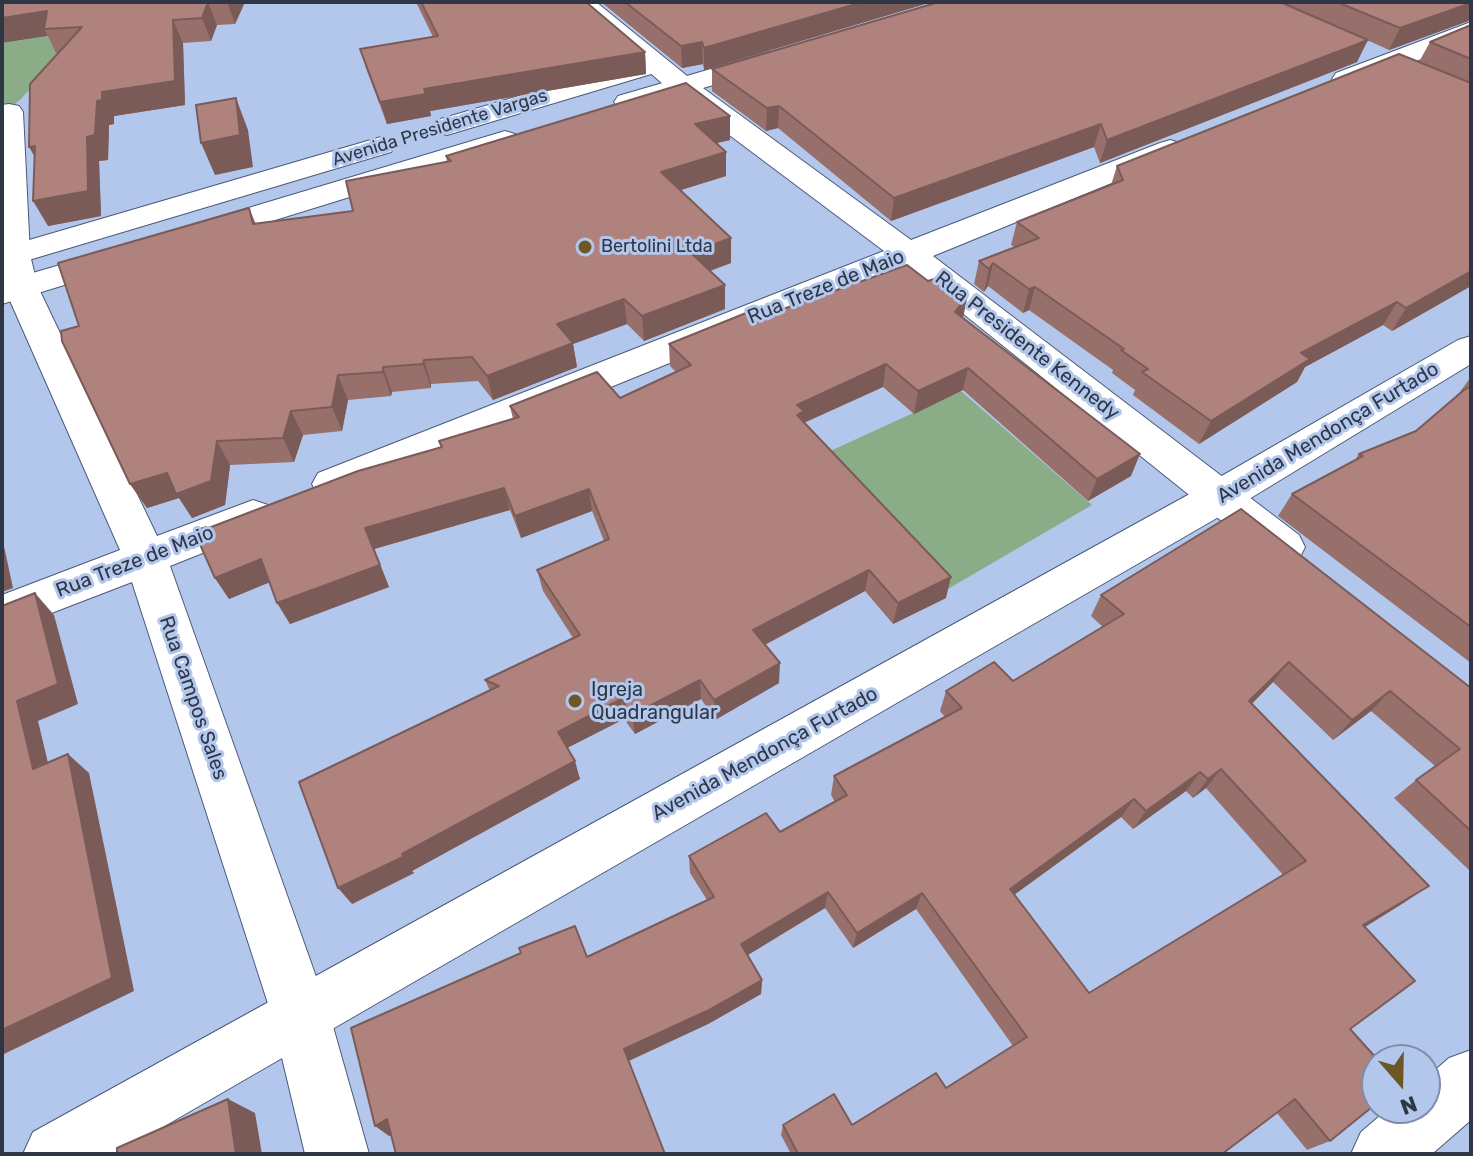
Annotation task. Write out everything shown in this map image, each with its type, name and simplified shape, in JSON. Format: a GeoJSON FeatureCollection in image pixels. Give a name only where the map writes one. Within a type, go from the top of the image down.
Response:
{"type":"FeatureCollection","features":[{"type":"Feature","properties":{"kind":"street"},"geometry":{"type":"LineString","coordinates":[[581,2],[655,65]]}},
{"type":"Feature","properties":{"kind":"street"},"geometry":{"type":"LineString","coordinates":[[1314,91],[1471,30]]}},
{"type":"Feature","properties":{"kind":"street","name":"Avenida Presidente Vargas"},"geometry":{"type":"LineString","coordinates":[[607,109],[689,65],[774,31]]}},
{"type":"Feature","properties":{"kind":"street","name":"Avenida Presidente Vargas"},"geometry":{"type":"LineString","coordinates":[[10,273],[418,135],[655,65],[689,65],[803,51]]}},
{"type":"Feature","properties":{"kind":"street","name":"Rua Presidente Kennedy"},"geometry":{"type":"LineString","coordinates":[[689,65],[909,254],[1321,575]]}},
{"type":"Feature","properties":{"kind":"street"},"geometry":{"type":"LineString","coordinates":[[9,112],[10,273],[141,251]]}},
{"type":"Feature","properties":{"kind":"street","name":"Avenida Presidente Vargas"},"geometry":{"type":"LineString","coordinates":[[171,241],[532,132]]}},
{"type":"Feature","properties":{"kind":"street","name":"Rua Treze de Maio"},"geometry":{"type":"LineString","coordinates":[[2,614],[1198,138]]}},
{"type":"Feature","properties":{"kind":"street","name":"Rua Campos Sales"},"geometry":{"type":"LineString","coordinates":[[10,273],[146,559],[301,1016],[337,1154]]}},
{"type":"Feature","properties":{"kind":"street","name":"Avenida Mendonça Furtado"},"geometry":{"type":"LineString","coordinates":[[55,1154],[1221,496],[1471,348]]}},
{"type":"Feature","properties":{"kind":"street"},"geometry":{"type":"LineString","coordinates":[[1383,1154],[1471,1080]]}},
{"type":"Feature","properties":{"kind":"green space"},"geometry":{"type":"Polygon","coordinates":[[[84,31],[20,100],[9,108],[2,105],[2,43],[84,31]]]}},
{"type":"Feature","properties":{"kind":"green space"},"geometry":{"type":"Polygon","coordinates":[[[961,391],[1092,505],[941,593],[815,458],[961,391]]]}},
{"type":"Feature","properties":{"kind":"building"},"geometry":{"type":"Polygon","coordinates":[[[2,2],[208,2],[202,18],[173,20],[175,81],[102,92],[102,100],[97,101],[95,135],[87,137],[88,191],[33,201],[35,146],[29,147],[30,84],[82,27],[44,29],[47,11],[2,18],[2,2]]]}},
{"type":"Feature","properties":{"kind":"building"},"geometry":{"type":"Polygon","coordinates":[[[421,2],[586,2],[645,52],[424,89],[426,94],[380,102],[360,49],[438,36],[421,2]]]}},
{"type":"Feature","properties":{"kind":"building"},"geometry":{"type":"Polygon","coordinates":[[[625,2],[863,2],[704,48],[702,42],[681,46],[625,2]]]}},
{"type":"Feature","properties":{"kind":"building"},"geometry":{"type":"Polygon","coordinates":[[[939,2],[1280,2],[1368,40],[1107,140],[1101,124],[894,198],[779,106],[767,108],[712,69],[939,2]]]}},
{"type":"Feature","properties":{"kind":"building"},"geometry":{"type":"Polygon","coordinates":[[[1337,2],[1471,2],[1471,3],[1400,28],[1337,2]]]}},
{"type":"Feature","properties":{"kind":"building"},"geometry":{"type":"Polygon","coordinates":[[[1471,25],[1471,59],[1430,42],[1471,25]]]}},
{"type":"Feature","properties":{"kind":"building"},"geometry":{"type":"Polygon","coordinates":[[[1399,54],[1471,83],[1471,271],[1406,308],[1397,302],[1301,353],[1310,359],[1211,421],[1142,372],[1148,369],[1121,350],[1124,349],[1035,287],[1029,289],[993,263],[989,269],[979,261],[1039,238],[1017,222],[1123,180],[1117,166],[1399,54]]]}},
{"type":"Feature","properties":{"kind":"building"},"geometry":{"type":"Polygon","coordinates":[[[686,83],[730,116],[695,124],[726,152],[661,172],[731,238],[691,253],[725,285],[642,316],[624,299],[557,324],[573,343],[487,376],[472,357],[424,360],[423,364],[383,367],[383,372],[338,375],[332,407],[291,411],[283,438],[217,441],[211,481],[176,494],[167,473],[130,484],[62,341],[61,331],[79,326],[58,263],[249,208],[253,224],[353,211],[346,181],[451,161],[446,156],[686,83]]]}},
{"type":"Feature","properties":{"kind":"building"},"geometry":{"type":"Polygon","coordinates":[[[236,98],[240,135],[201,143],[196,105],[236,98]]]}},
{"type":"Feature","properties":{"kind":"building"},"geometry":{"type":"Polygon","coordinates":[[[907,265],[928,281],[943,276],[968,295],[955,312],[1140,454],[1097,479],[968,368],[918,391],[886,364],[797,405],[804,411],[797,415],[951,577],[898,603],[869,570],[753,630],[780,663],[714,700],[700,680],[632,715],[621,699],[558,732],[575,761],[402,854],[403,857],[338,888],[299,782],[499,686],[485,680],[580,635],[537,570],[609,539],[589,489],[515,516],[504,488],[365,528],[380,565],[277,603],[261,559],[215,578],[194,531],[358,471],[442,447],[439,441],[519,417],[510,406],[597,372],[620,398],[691,365],[669,344],[751,311],[758,318],[907,265]]]}},
{"type":"Feature","properties":{"kind":"building"},"geometry":{"type":"Polygon","coordinates":[[[1471,386],[1471,627],[1292,494],[1363,456],[1359,454],[1416,431],[1471,386]]]}},
{"type":"Feature","properties":{"kind":"building"},"geometry":{"type":"Polygon","coordinates":[[[1241,509],[1471,688],[1471,831],[1416,780],[1460,749],[1390,691],[1352,720],[1289,662],[1249,701],[1429,886],[1363,925],[1415,981],[1350,1029],[1364,1044],[1361,1044],[1361,1116],[1330,1141],[1295,1099],[1222,1154],[798,1154],[783,1125],[834,1094],[852,1125],[936,1073],[946,1088],[1027,1037],[922,893],[857,933],[828,892],[741,944],[762,980],[707,1011],[624,1049],[665,1154],[396,1154],[387,1119],[375,1126],[351,1028],[521,953],[519,948],[575,926],[587,957],[714,897],[689,856],[766,813],[780,832],[847,795],[834,776],[962,708],[946,691],[994,662],[1013,681],[1124,614],[1101,595],[1241,509]],[[1221,769],[1208,779],[1200,772],[1146,811],[1134,799],[1010,889],[1089,993],[1306,861],[1221,769]]]}},
{"type":"Feature","properties":{"kind":"building"},"geometry":{"type":"Polygon","coordinates":[[[35,593],[58,684],[17,701],[33,769],[68,754],[112,978],[2,1030],[2,606],[35,593]]]}},
{"type":"Feature","properties":{"kind":"building"},"geometry":{"type":"Polygon","coordinates":[[[228,1099],[236,1154],[117,1154],[117,1148],[228,1099]]]}},
{"type":"Feature","properties":{"kind":"place","name":"Bertolini Ltda"},"geometry":{"type":"Point","coordinates":[585,247]}},
{"type":"Feature","properties":{"kind":"place","name":"Igreja Quadrangular"},"geometry":{"type":"Point","coordinates":[575,701]}}]}
